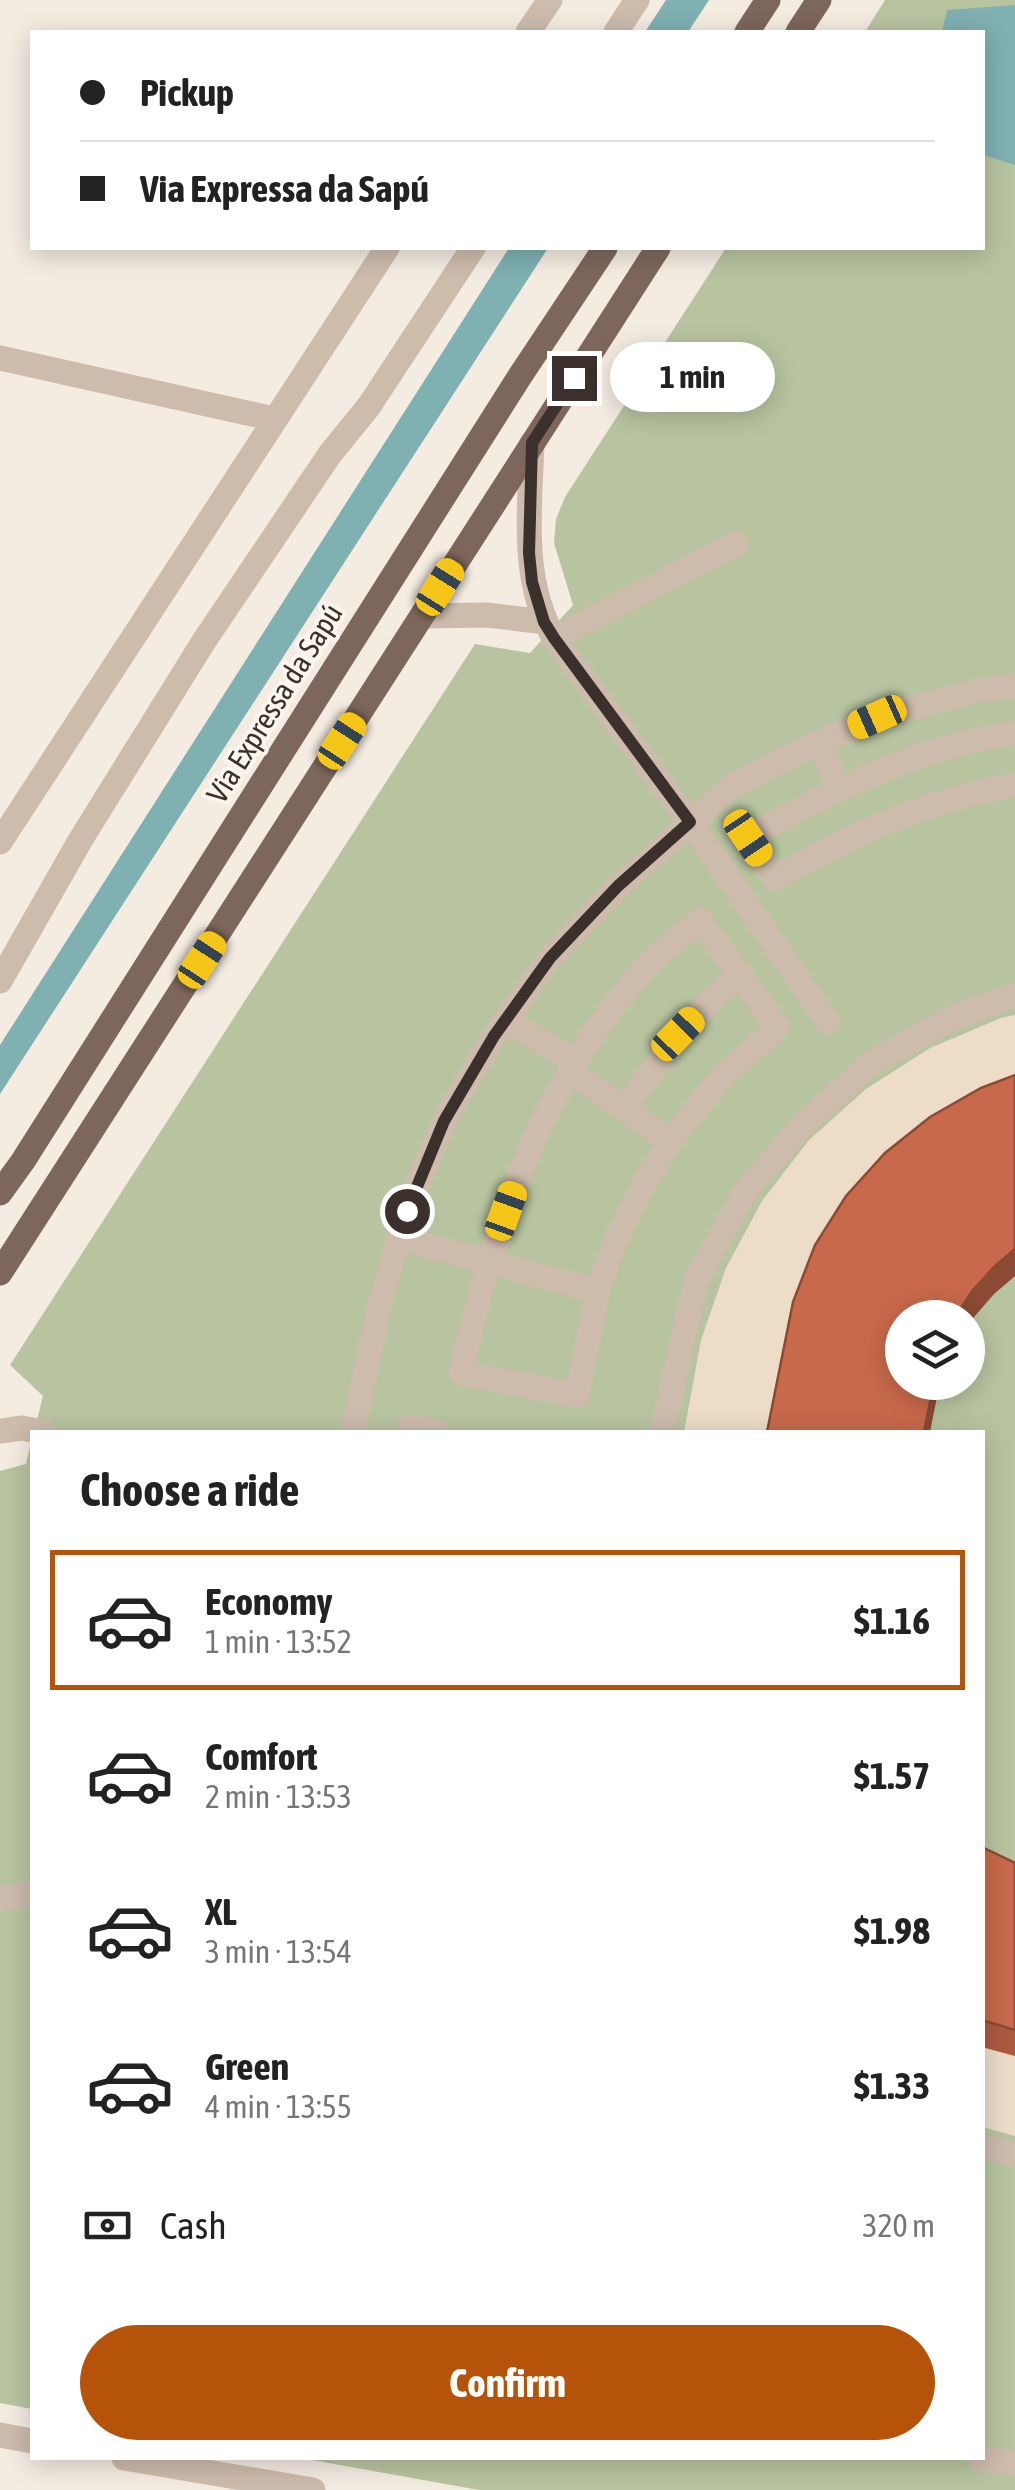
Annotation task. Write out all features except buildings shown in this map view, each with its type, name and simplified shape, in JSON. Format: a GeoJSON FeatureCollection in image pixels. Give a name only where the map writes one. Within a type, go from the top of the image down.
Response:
{"type":"FeatureCollection","features":[{"type":"Feature","properties":{"kind":"main road"},"geometry":{"type":"LineString","coordinates":[[748,30],[768,0]]}},
{"type":"Feature","properties":{"kind":"main road"},"geometry":{"type":"LineString","coordinates":[[799,30],[819,0]]}},
{"type":"Feature","properties":{"kind":"main road","name":"Via Expressa da Sapú"},"geometry":{"type":"LineString","coordinates":[[0,1193],[509,392],[604,250]]}},
{"type":"Feature","properties":{"kind":"main road"},"geometry":{"type":"LineString","coordinates":[[0,1272],[657,250]]}},
{"type":"Feature","properties":{"kind":"street"},"geometry":{"type":"LineString","coordinates":[[529,30],[550,0]]}},
{"type":"Feature","properties":{"kind":"street"},"geometry":{"type":"LineString","coordinates":[[617,30],[637,0]]}},
{"type":"Feature","properties":{"kind":"street"},"geometry":{"type":"LineString","coordinates":[[0,842],[386,250]]}},
{"type":"Feature","properties":{"kind":"street"},"geometry":{"type":"LineString","coordinates":[[0,982],[81,839],[204,641],[473,250]]}},
{"type":"Feature","properties":{"kind":"street"},"geometry":{"type":"LineString","coordinates":[[0,358],[274,419]]}},
{"type":"Feature","properties":{"kind":"street"},"geometry":{"type":"LineString","coordinates":[[532,443],[529,553],[532,582],[549,630],[690,822],[828,1022]]}},
{"type":"Feature","properties":{"kind":"street"},"geometry":{"type":"LineString","coordinates":[[422,616],[487,614],[549,630],[736,544]]}},
{"type":"Feature","properties":{"kind":"street"},"geometry":{"type":"LineString","coordinates":[[353,1430],[380,1303],[399,1238],[444,1121],[506,1020],[550,958],[618,886],[732,786],[877,717],[970,693],[1015,686]]}},
{"type":"Feature","properties":{"kind":"street"},"geometry":{"type":"LineString","coordinates":[[970,693],[980,738]]}},
{"type":"Feature","properties":{"kind":"street"},"geometry":{"type":"LineString","coordinates":[[1015,733],[980,738],[900,763],[838,788],[748,838],[775,878],[841,842],[918,809],[1015,784]]}},
{"type":"Feature","properties":{"kind":"street"},"geometry":{"type":"LineString","coordinates":[[820,743],[838,788]]}},
{"type":"Feature","properties":{"kind":"street"},"geometry":{"type":"LineString","coordinates":[[700,920],[778,1027],[724,1075],[670,1141],[638,1194],[598,1292],[578,1395],[461,1372],[476,1302],[516,1182],[573,1066],[609,1012],[651,962],[700,920]]}},
{"type":"Feature","properties":{"kind":"street"},"geometry":{"type":"LineString","coordinates":[[624,1108],[678,1034],[741,974]]}},
{"type":"Feature","properties":{"kind":"street"},"geometry":{"type":"LineString","coordinates":[[662,1430],[696,1281],[744,1194],[804,1122],[871,1063],[950,1019],[1015,995]]}},
{"type":"Feature","properties":{"kind":"street"},"geometry":{"type":"LineString","coordinates":[[506,1020],[670,1141]]}},
{"type":"Feature","properties":{"kind":"street"},"geometry":{"type":"LineString","coordinates":[[399,1238],[598,1292]]}},
{"type":"Feature","properties":{"kind":"street"},"geometry":{"type":"LineString","coordinates":[[0,1410],[22,1431]]}},
{"type":"Feature","properties":{"kind":"street"},"geometry":{"type":"LineString","coordinates":[[410,1427],[426,1430]]}},
{"type":"Feature","properties":{"kind":"street"},"geometry":{"type":"LineString","coordinates":[[0,1899],[30,1893]]}},
{"type":"Feature","properties":{"kind":"street"},"geometry":{"type":"LineString","coordinates":[[985,2148],[1015,2154]]}},
{"type":"Feature","properties":{"kind":"street"},"geometry":{"type":"LineString","coordinates":[[0,2434],[30,2441]]}},
{"type":"Feature","properties":{"kind":"street"},"geometry":{"type":"LineString","coordinates":[[985,2459],[1015,2463]]}},
{"type":"Feature","properties":{"kind":"street"},"geometry":{"type":"LineString","coordinates":[[136,2460],[313,2490]]}},
{"type":"Feature","properties":{"kind":"green space"},"geometry":{"type":"Polygon","coordinates":[[[885,0],[1015,0],[1015,2490],[479,2490],[312,2460],[985,2460],[985,1430],[34,1430],[43,1396],[10,1365],[475,644],[530,653],[573,605],[554,543],[556,519],[565,497],[725,250],[985,250],[985,30],[866,30],[885,0]]]}},
{"type":"Feature","properties":{"kind":"green space"},"geometry":{"type":"Polygon","coordinates":[[[30,1447],[30,2409],[0,2403],[0,1471],[26,1464],[30,1447]]]}},
{"type":"Feature","properties":{"kind":"shaded area"},"geometry":{"type":"Polygon","coordinates":[[[1015,1015],[1015,1102],[774,1430],[684,1430],[701,1340],[726,1268],[762,1201],[809,1140],[866,1089],[930,1048],[1015,1015]]]}},
{"type":"Feature","properties":{"kind":"shaded area"},"geometry":{"type":"Polygon","coordinates":[[[985,2048],[1015,2056],[1015,2136],[985,2128],[985,2048]]]}},
{"type":"Feature","properties":{"kind":"water"},"geometry":{"type":"Polygon","coordinates":[[[666,0],[709,0],[689,30],[646,30],[666,0]]]}},
{"type":"Feature","properties":{"kind":"water"},"geometry":{"type":"Polygon","coordinates":[[[1015,5],[1015,165],[985,156],[985,30],[942,30],[947,10],[1015,5]]]}},
{"type":"Feature","properties":{"kind":"water"},"geometry":{"type":"Polygon","coordinates":[[[508,250],[547,250],[0,1094],[0,1045],[508,250]]]}},
{"type":"Feature","properties":{"kind":"route"},"geometry":{"type":"LineString","coordinates":[[407,1211],[444,1121],[494,1036],[550,958],[618,886],[690,822],[554,638],[544,622],[532,582],[532,443],[574,378]]}}]}
